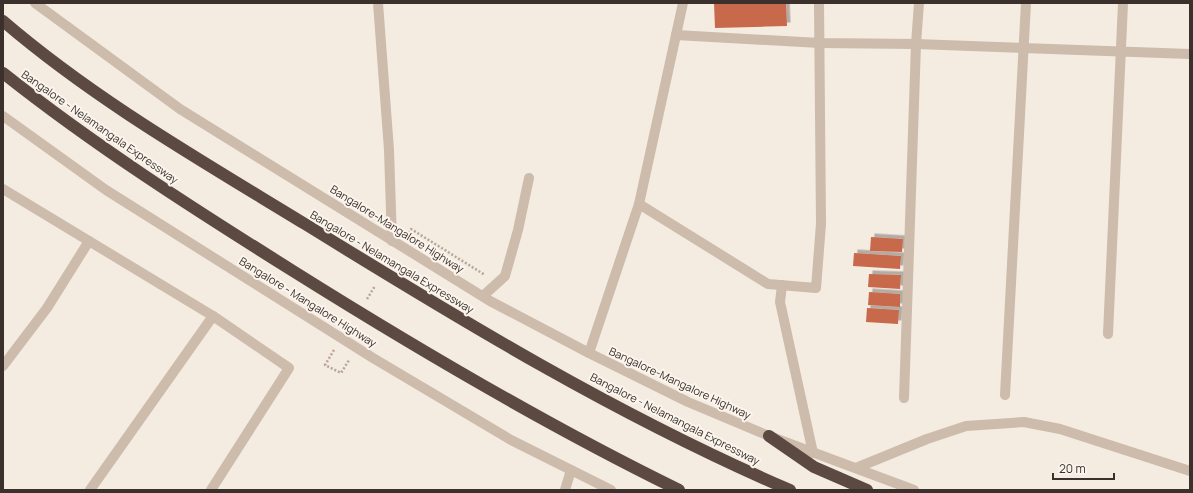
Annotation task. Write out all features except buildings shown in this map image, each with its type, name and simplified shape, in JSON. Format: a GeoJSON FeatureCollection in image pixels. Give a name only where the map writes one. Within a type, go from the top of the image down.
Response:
{"type":"FeatureCollection","features":[{"type":"Feature","properties":{"kind":"highway","name":"Bangalore - Nelamangala Expressway"},"geometry":{"type":"LineString","coordinates":[[3,21],[33,47],[84,85],[147,126],[496,341],[645,421],[790,490]]}},
{"type":"Feature","properties":{"kind":"highway","name":"Bangalore - Nelamangala Expressway"},"geometry":{"type":"LineString","coordinates":[[3,73],[50,110],[120,160],[206,216],[431,357],[598,450],[679,490]]}},
{"type":"Feature","properties":{"kind":"highway"},"geometry":{"type":"LineString","coordinates":[[769,436],[814,467],[867,490]]}},
{"type":"Feature","properties":{"kind":"street","name":"Bangalore-Mangalore Highway"},"geometry":{"type":"LineString","coordinates":[[35,3],[180,109],[483,296],[589,353],[688,402],[769,436],[914,490]]}},
{"type":"Feature","properties":{"kind":"street"},"geometry":{"type":"LineString","coordinates":[[378,3],[389,150],[392,241]]}},
{"type":"Feature","properties":{"kind":"street"},"geometry":{"type":"LineString","coordinates":[[589,353],[639,204],[683,3]]}},
{"type":"Feature","properties":{"kind":"street"},"geometry":{"type":"LineString","coordinates":[[639,204],[768,284],[816,288],[821,224],[819,3]]}},
{"type":"Feature","properties":{"kind":"street"},"geometry":{"type":"LineString","coordinates":[[904,398],[916,44],[919,3]]}},
{"type":"Feature","properties":{"kind":"street"},"geometry":{"type":"LineString","coordinates":[[1005,396],[1026,3]]}},
{"type":"Feature","properties":{"kind":"street"},"geometry":{"type":"LineString","coordinates":[[1108,334],[1123,3]]}},
{"type":"Feature","properties":{"kind":"street"},"geometry":{"type":"LineString","coordinates":[[676,35],[820,43],[916,44],[1190,54]]}},
{"type":"Feature","properties":{"kind":"street","name":"Bangalore - Mangalore Highway"},"geometry":{"type":"LineString","coordinates":[[3,116],[106,190],[373,358],[511,440],[611,490]]}},
{"type":"Feature","properties":{"kind":"street"},"geometry":{"type":"LineString","coordinates":[[483,296],[505,276],[518,230],[529,178]]}},
{"type":"Feature","properties":{"kind":"street"},"geometry":{"type":"LineString","coordinates":[[3,189],[213,316],[289,368],[211,490]]}},
{"type":"Feature","properties":{"kind":"street"},"geometry":{"type":"LineString","coordinates":[[3,366],[47,308],[89,240]]}},
{"type":"Feature","properties":{"kind":"street"},"geometry":{"type":"LineString","coordinates":[[782,285],[780,302],[813,453]]}},
{"type":"Feature","properties":{"kind":"street"},"geometry":{"type":"LineString","coordinates":[[90,490],[213,316]]}},
{"type":"Feature","properties":{"kind":"street"},"geometry":{"type":"LineString","coordinates":[[856,468],[927,439],[966,426],[1024,422],[1060,429],[1190,471]]}},
{"type":"Feature","properties":{"kind":"street"},"geometry":{"type":"LineString","coordinates":[[565,490],[571,470]]}},
{"type":"Feature","properties":{"kind":"path"},"geometry":{"type":"LineString","coordinates":[[411,229],[497,282]]}},
{"type":"Feature","properties":{"kind":"path"},"geometry":{"type":"LineString","coordinates":[[325,365],[341,373]]}}]}
